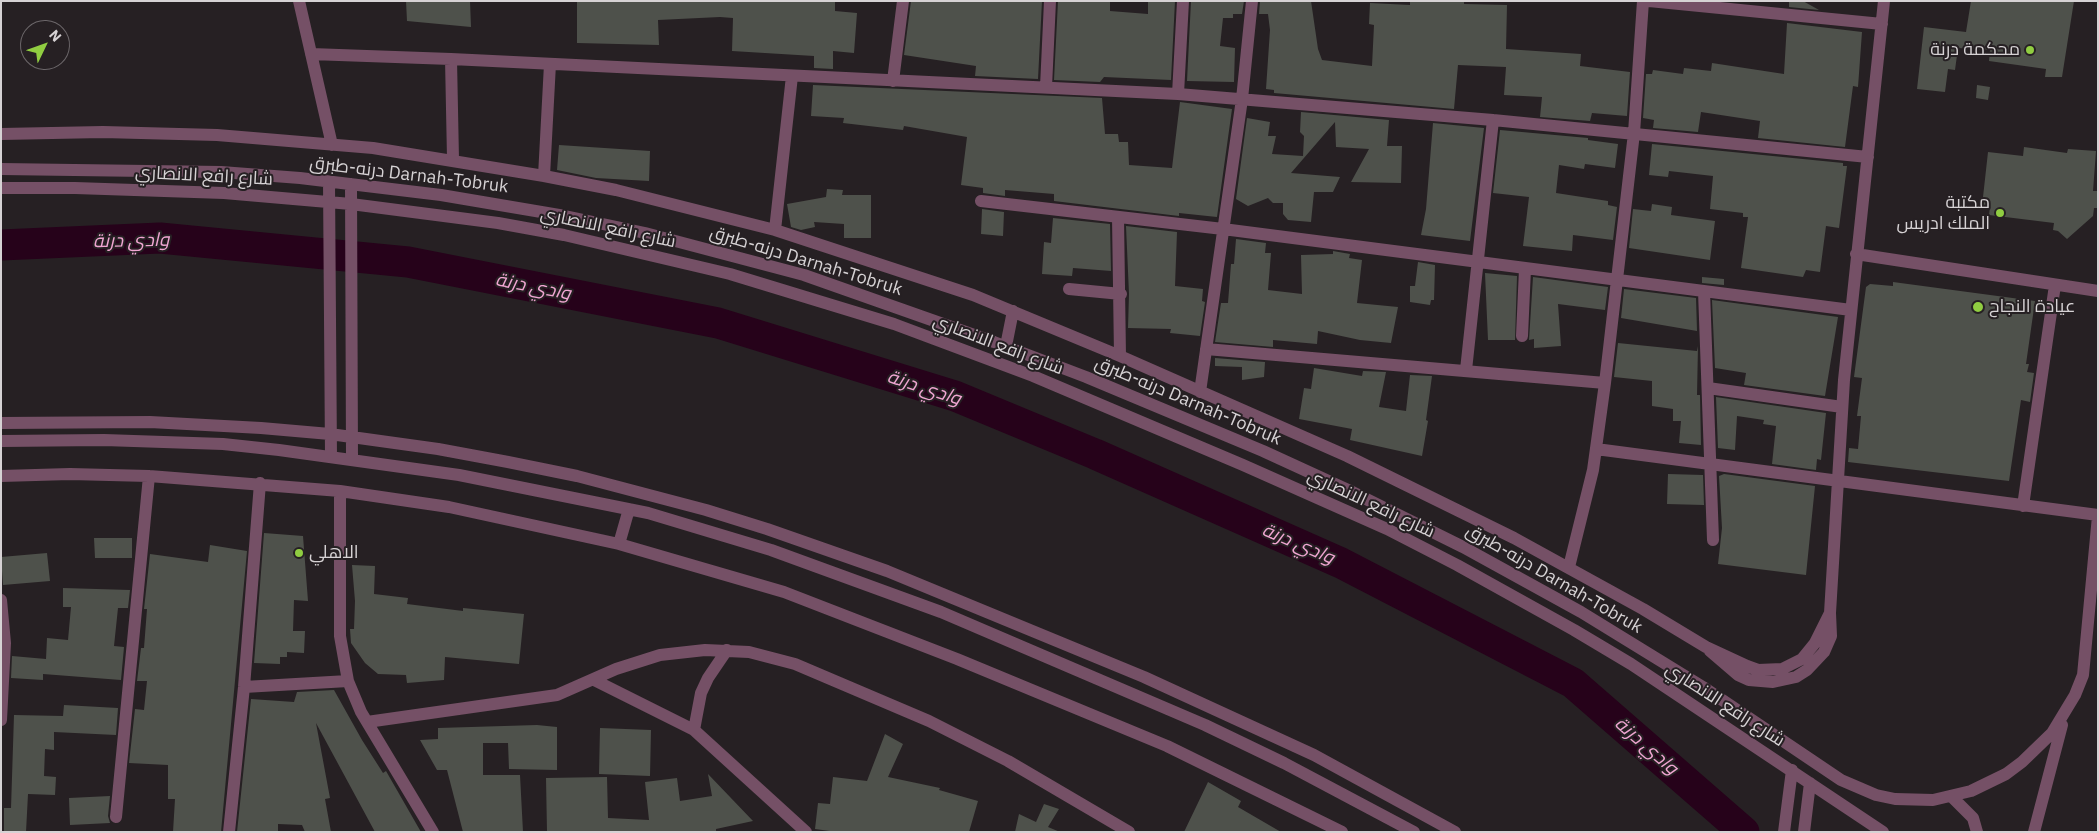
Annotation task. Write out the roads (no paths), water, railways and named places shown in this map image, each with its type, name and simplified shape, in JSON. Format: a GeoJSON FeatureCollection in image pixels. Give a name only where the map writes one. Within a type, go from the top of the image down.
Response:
{"type":"FeatureCollection","features":[{"type":"Feature","properties":{"kind":"street"},"geometry":{"type":"LineString","coordinates":[[299,1],[332,145]]}},
{"type":"Feature","properties":{"kind":"street"},"geometry":{"type":"LineString","coordinates":[[893,82],[903,1]]}},
{"type":"Feature","properties":{"kind":"street"},"geometry":{"type":"LineString","coordinates":[[1046,87],[1050,1]]}},
{"type":"Feature","properties":{"kind":"street"},"geometry":{"type":"LineString","coordinates":[[1178,94],[1183,1]]}},
{"type":"Feature","properties":{"kind":"street"},"geometry":{"type":"LineString","coordinates":[[1200,392],[1242,99],[1252,1]]}},
{"type":"Feature","properties":{"kind":"street"},"geometry":{"type":"LineString","coordinates":[[1569,567],[1582,520],[1596,450],[1605,383],[1634,134],[1643,1]]}},
{"type":"Feature","properties":{"kind":"street"},"geometry":{"type":"LineString","coordinates":[[1649,1],[1882,24]]}},
{"type":"Feature","properties":{"kind":"street"},"geometry":{"type":"LineString","coordinates":[[1,134],[169,133],[217,135],[332,145],[453,159],[616,190],[775,230],[905,271],[1013,312],[1120,356],[1423,492],[1569,567],[1706,647],[1758,670],[1782,670],[1802,660],[1810,652],[1830,613],[1842,407],[1856,254],[1884,1]]}},
{"type":"Feature","properties":{"kind":"street"},"geometry":{"type":"LineString","coordinates":[[311,54],[1178,94],[1493,120],[1868,157]]}},
{"type":"Feature","properties":{"kind":"street"},"geometry":{"type":"LineString","coordinates":[[451,59],[453,159]]}},
{"type":"Feature","properties":{"kind":"street"},"geometry":{"type":"LineString","coordinates":[[544,176],[550,64]]}},
{"type":"Feature","properties":{"kind":"street"},"geometry":{"type":"LineString","coordinates":[[775,230],[792,76]]}},
{"type":"Feature","properties":{"kind":"street"},"geometry":{"type":"LineString","coordinates":[[1466,370],[1493,120]]}},
{"type":"Feature","properties":{"kind":"street","name":"درنه-طبرق Darnah-Tobruk"},"geometry":{"type":"LineString","coordinates":[[1,169],[212,172],[351,184],[503,205],[663,237],[804,276],[1006,346],[1263,451],[1348,490],[1463,547],[1537,587],[1641,648],[1703,687],[1841,780],[1876,795],[1895,799],[1933,800],[1952,797],[1989,784],[2022,762],[2052,733],[2064,715],[2083,674],[2098,516]]}},
{"type":"Feature","properties":{"kind":"street"},"geometry":{"type":"LineString","coordinates":[[329,182],[331,457]]}},
{"type":"Feature","properties":{"kind":"street"},"geometry":{"type":"LineString","coordinates":[[351,184],[352,459]]}},
{"type":"Feature","properties":{"kind":"street","name":"شارع رافع الانصاري"},"geometry":{"type":"LineString","coordinates":[[1,188],[149,189],[351,204],[498,223],[648,253],[812,298],[929,337],[1033,376],[1316,496],[1457,565],[1631,664],[1884,832]]}},
{"type":"Feature","properties":{"kind":"street"},"geometry":{"type":"LineString","coordinates":[[981,201],[1223,229],[1851,310]]}},
{"type":"Feature","properties":{"kind":"street"},"geometry":{"type":"LineString","coordinates":[[1118,217],[1121,294],[1120,356]]}},
{"type":"Feature","properties":{"kind":"street"},"geometry":{"type":"LineString","coordinates":[[1856,254],[2098,291]]}},
{"type":"Feature","properties":{"kind":"street"},"geometry":{"type":"LineString","coordinates":[[1522,336],[1525,269]]}},
{"type":"Feature","properties":{"kind":"street"},"geometry":{"type":"LineString","coordinates":[[2023,506],[2055,285]]}},
{"type":"Feature","properties":{"kind":"street"},"geometry":{"type":"LineString","coordinates":[[1069,289],[1121,294]]}},
{"type":"Feature","properties":{"kind":"street"},"geometry":{"type":"LineString","coordinates":[[1704,291],[1712,540]]}},
{"type":"Feature","properties":{"kind":"street"},"geometry":{"type":"LineString","coordinates":[[1006,346],[1013,312]]}},
{"type":"Feature","properties":{"kind":"street"},"geometry":{"type":"LineString","coordinates":[[1206,349],[1605,383]]}},
{"type":"Feature","properties":{"kind":"street"},"geometry":{"type":"LineString","coordinates":[[1708,388],[1842,407]]}},
{"type":"Feature","properties":{"kind":"street"},"geometry":{"type":"LineString","coordinates":[[1,423],[150,422],[235,426],[330,434],[438,449],[577,476],[706,510],[827,549],[946,595],[1201,701],[1314,755],[1455,832]]}},
{"type":"Feature","properties":{"kind":"street"},"geometry":{"type":"LineString","coordinates":[[1,441],[104,440],[223,444],[352,459],[513,485],[629,509],[780,553],[941,612],[1205,725],[1302,772],[1414,832]]}},
{"type":"Feature","properties":{"kind":"street"},"geometry":{"type":"LineString","coordinates":[[1596,450],[2098,516]]}},
{"type":"Feature","properties":{"kind":"street"},"geometry":{"type":"LineString","coordinates":[[1,476],[70,474],[149,476],[260,483],[340,491],[449,507],[619,544],[784,592],[957,659],[1167,746],[1342,832]]}},
{"type":"Feature","properties":{"kind":"street"},"geometry":{"type":"LineString","coordinates":[[116,817],[149,476]]}},
{"type":"Feature","properties":{"kind":"street"},"geometry":{"type":"LineString","coordinates":[[229,832],[244,687],[260,483]]}},
{"type":"Feature","properties":{"kind":"street"},"geometry":{"type":"LineString","coordinates":[[340,491],[340,636],[348,681],[367,722],[434,832]]}},
{"type":"Feature","properties":{"kind":"street"},"geometry":{"type":"LineString","coordinates":[[619,544],[629,509]]}},
{"type":"Feature","properties":{"kind":"street"},"geometry":{"type":"LineString","coordinates":[[1,600],[5,643],[1,720]]}},
{"type":"Feature","properties":{"kind":"street"},"geometry":{"type":"LineString","coordinates":[[367,722],[557,695],[616,669],[660,655],[683,651],[728,650],[771,657],[795,664],[903,708],[1008,762],[1129,832]]}},
{"type":"Feature","properties":{"kind":"street"},"geometry":{"type":"LineString","coordinates":[[694,730],[701,693],[708,678],[728,650]]}},
{"type":"Feature","properties":{"kind":"street"},"geometry":{"type":"LineString","coordinates":[[594,680],[694,730],[806,832]]}},
{"type":"Feature","properties":{"kind":"street"},"geometry":{"type":"LineString","coordinates":[[244,687],[348,681]]}},
{"type":"Feature","properties":{"kind":"street"},"geometry":{"type":"LineString","coordinates":[[2034,832],[2064,715]]}},
{"type":"Feature","properties":{"kind":"street"},"geometry":{"type":"LineString","coordinates":[[1784,832],[1792,770]]}},
{"type":"Feature","properties":{"kind":"street"},"geometry":{"type":"LineString","coordinates":[[1804,832],[1810,783]]}},
{"type":"Feature","properties":{"kind":"street"},"geometry":{"type":"LineString","coordinates":[[1952,797],[1973,818],[1977,832]]}},
{"type":"Feature","properties":{"kind":"waterway","name":"وادي درنة"},"geometry":{"type":"LineString","coordinates":[[1,245],[160,238],[408,262],[718,323],[955,396],[1095,454],[1341,563],[1573,683],[1744,832]]}},
{"type":"Feature","properties":{"kind":"place","name":"محكمة درنة"},"geometry":{"type":"Point","coordinates":[2030,50]}},
{"type":"Feature","properties":{"kind":"place","name":"مكتبة الملك ادريس"},"geometry":{"type":"Point","coordinates":[2000,213]}},
{"type":"Feature","properties":{"kind":"place","name":"عيادة النجاح"},"geometry":{"type":"Point","coordinates":[1978,307]}},
{"type":"Feature","properties":{"kind":"place","name":"الاهلي"},"geometry":{"type":"Point","coordinates":[299,553]}}]}
